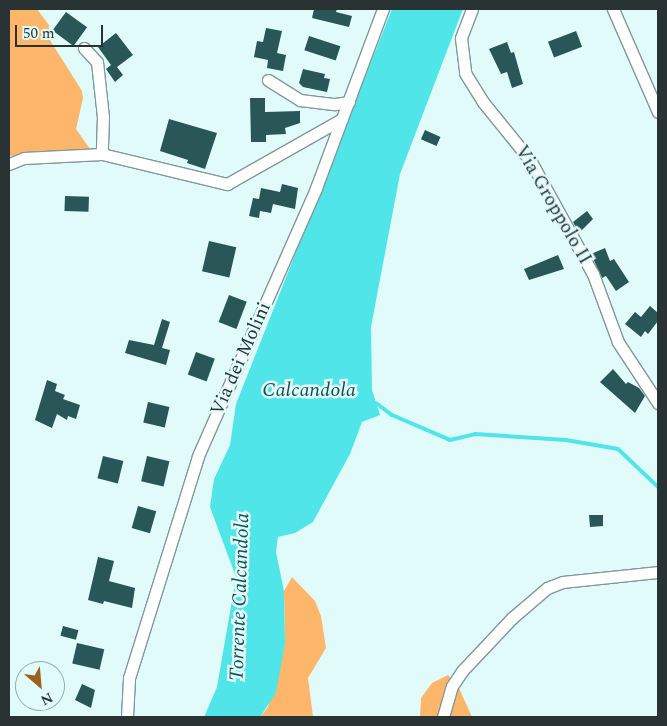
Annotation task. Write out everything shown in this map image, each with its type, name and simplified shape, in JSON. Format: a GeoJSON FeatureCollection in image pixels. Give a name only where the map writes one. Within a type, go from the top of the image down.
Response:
{"type":"FeatureCollection","features":[{"type":"Feature","properties":{"kind":"street","name":"Via dei Molini"},"geometry":{"type":"LineString","coordinates":[[127,717],[129,678],[198,456],[316,188],[383,9]]}},
{"type":"Feature","properties":{"kind":"street","name":"Via Groppolo II"},"geometry":{"type":"LineString","coordinates":[[472,9],[461,38],[465,73],[483,102],[530,160],[592,274],[618,342],[658,403]]}},
{"type":"Feature","properties":{"kind":"street"},"geometry":{"type":"LineString","coordinates":[[613,9],[658,112]]}},
{"type":"Feature","properties":{"kind":"street"},"geometry":{"type":"LineString","coordinates":[[84,48],[96,62],[103,117],[102,154]]}},
{"type":"Feature","properties":{"kind":"street"},"geometry":{"type":"LineString","coordinates":[[268,80],[300,100],[335,104],[349,102]]}},
{"type":"Feature","properties":{"kind":"street"},"geometry":{"type":"LineString","coordinates":[[9,164],[24,158],[102,154],[227,184],[342,119]]}},
{"type":"Feature","properties":{"kind":"street"},"geometry":{"type":"LineString","coordinates":[[443,717],[452,686],[462,671],[512,618],[547,588],[562,582],[658,572]]}},
{"type":"Feature","properties":{"kind":"shaded area"},"geometry":{"type":"Polygon","coordinates":[[[9,9],[37,9],[49,25],[48,37],[82,91],[83,98],[76,129],[90,149],[9,156],[9,9]]]}},
{"type":"Feature","properties":{"kind":"shaded area"},"geometry":{"type":"Polygon","coordinates":[[[292,577],[315,601],[321,616],[326,648],[308,678],[313,717],[260,717],[268,707],[285,644],[284,591],[292,577]]]}},
{"type":"Feature","properties":{"kind":"shaded area"},"geometry":{"type":"Polygon","coordinates":[[[448,675],[459,688],[472,717],[420,717],[421,698],[432,683],[448,675]]]}},
{"type":"Feature","properties":{"kind":"water","name":"Calcandola"},"geometry":{"type":"Polygon","coordinates":[[[392,9],[463,9],[400,174],[371,327],[372,390],[380,415],[362,422],[350,454],[313,522],[295,533],[278,537],[276,552],[284,591],[285,644],[276,693],[260,717],[204,717],[217,687],[236,577],[210,507],[214,479],[230,445],[236,404],[392,9]]]}},
{"type":"Feature","properties":{"kind":"building"},"geometry":{"type":"Polygon","coordinates":[[[314,9],[337,9],[336,12],[352,16],[349,27],[312,18],[314,9]]]}},
{"type":"Feature","properties":{"kind":"building"},"geometry":{"type":"Polygon","coordinates":[[[66,12],[87,27],[74,46],[52,31],[66,12]]]}},
{"type":"Feature","properties":{"kind":"building"},"geometry":{"type":"Polygon","coordinates":[[[266,28],[282,31],[277,53],[286,55],[283,71],[267,68],[268,60],[254,57],[257,41],[263,42],[266,28]]]}},
{"type":"Feature","properties":{"kind":"building"},"geometry":{"type":"Polygon","coordinates":[[[576,31],[582,47],[554,58],[548,42],[576,31]]]}},
{"type":"Feature","properties":{"kind":"building"},"geometry":{"type":"Polygon","coordinates":[[[116,33],[133,55],[117,67],[123,75],[115,82],[106,69],[111,65],[98,47],[116,33]]]}},
{"type":"Feature","properties":{"kind":"building"},"geometry":{"type":"Polygon","coordinates":[[[309,36],[340,46],[336,60],[304,50],[309,36]]]}},
{"type":"Feature","properties":{"kind":"building"},"geometry":{"type":"Polygon","coordinates":[[[507,42],[511,53],[514,52],[523,84],[512,88],[507,72],[501,74],[489,49],[507,42]]]}},
{"type":"Feature","properties":{"kind":"building"},"geometry":{"type":"Polygon","coordinates":[[[303,69],[325,74],[324,78],[330,79],[327,92],[303,87],[299,83],[303,69]]]}},
{"type":"Feature","properties":{"kind":"building"},"geometry":{"type":"Polygon","coordinates":[[[250,98],[265,98],[265,112],[300,111],[300,123],[285,128],[286,134],[266,135],[266,142],[251,142],[250,98]]]}},
{"type":"Feature","properties":{"kind":"building"},"geometry":{"type":"Polygon","coordinates":[[[169,119],[217,133],[205,169],[187,163],[188,160],[160,151],[169,119]]]}},
{"type":"Feature","properties":{"kind":"building"},"geometry":{"type":"Polygon","coordinates":[[[425,130],[441,137],[436,146],[421,139],[425,130]]]}},
{"type":"Feature","properties":{"kind":"building"},"geometry":{"type":"Polygon","coordinates":[[[282,184],[298,188],[295,209],[273,204],[271,213],[260,211],[259,218],[249,216],[253,198],[259,199],[261,188],[280,192],[282,184]]]}},
{"type":"Feature","properties":{"kind":"building"},"geometry":{"type":"Polygon","coordinates":[[[65,196],[89,197],[88,212],[64,211],[65,196]]]}},
{"type":"Feature","properties":{"kind":"building"},"geometry":{"type":"Polygon","coordinates":[[[587,211],[593,219],[579,233],[573,222],[587,211]]]}},
{"type":"Feature","properties":{"kind":"building"},"geometry":{"type":"Polygon","coordinates":[[[209,241],[236,247],[229,278],[202,271],[209,241]]]}},
{"type":"Feature","properties":{"kind":"building"},"geometry":{"type":"Polygon","coordinates":[[[605,248],[610,261],[614,259],[629,282],[616,291],[606,276],[602,278],[591,254],[605,248]]]}},
{"type":"Feature","properties":{"kind":"building"},"geometry":{"type":"Polygon","coordinates":[[[558,255],[564,269],[529,280],[524,269],[558,255]]]}},
{"type":"Feature","properties":{"kind":"building"},"geometry":{"type":"Polygon","coordinates":[[[229,295],[247,302],[236,329],[219,322],[229,295]]]}},
{"type":"Feature","properties":{"kind":"building"},"geometry":{"type":"Polygon","coordinates":[[[650,306],[658,313],[658,321],[648,334],[645,331],[641,337],[625,324],[635,312],[641,317],[650,306]]]}},
{"type":"Feature","properties":{"kind":"building"},"geometry":{"type":"Polygon","coordinates":[[[162,319],[170,322],[162,348],[170,350],[166,365],[125,353],[129,340],[154,345],[162,319]]]}},
{"type":"Feature","properties":{"kind":"building"},"geometry":{"type":"Polygon","coordinates":[[[196,352],[215,359],[207,381],[188,375],[196,352]]]}},
{"type":"Feature","properties":{"kind":"building"},"geometry":{"type":"Polygon","coordinates":[[[613,369],[626,384],[628,382],[639,388],[645,396],[635,413],[600,382],[613,369]]]}},
{"type":"Feature","properties":{"kind":"building"},"geometry":{"type":"Polygon","coordinates":[[[47,380],[57,384],[55,391],[65,395],[63,399],[80,405],[76,419],[68,416],[67,420],[57,414],[52,428],[35,420],[47,380]]]}},
{"type":"Feature","properties":{"kind":"building"},"geometry":{"type":"Polygon","coordinates":[[[148,402],[169,407],[165,427],[143,422],[148,402]]]}},
{"type":"Feature","properties":{"kind":"building"},"geometry":{"type":"Polygon","coordinates":[[[103,456],[123,461],[118,483],[97,478],[103,456]]]}},
{"type":"Feature","properties":{"kind":"building"},"geometry":{"type":"Polygon","coordinates":[[[147,456],[169,461],[164,487],[141,481],[147,456]]]}},
{"type":"Feature","properties":{"kind":"building"},"geometry":{"type":"Polygon","coordinates":[[[138,506],[156,511],[150,533],[132,528],[138,506]]]}},
{"type":"Feature","properties":{"kind":"building"},"geometry":{"type":"Polygon","coordinates":[[[589,515],[603,515],[603,526],[590,527],[589,515]]]}},
{"type":"Feature","properties":{"kind":"building"},"geometry":{"type":"Polygon","coordinates":[[[98,557],[114,561],[109,581],[135,588],[132,608],[104,601],[103,604],[88,600],[98,557]]]}},
{"type":"Feature","properties":{"kind":"building"},"geometry":{"type":"Polygon","coordinates":[[[63,626],[78,630],[76,640],[60,636],[63,626]]]}},
{"type":"Feature","properties":{"kind":"building"},"geometry":{"type":"Polygon","coordinates":[[[77,643],[104,649],[100,670],[72,663],[77,643]]]}},
{"type":"Feature","properties":{"kind":"building"},"geometry":{"type":"Polygon","coordinates":[[[82,684],[95,690],[91,708],[75,700],[82,684]]]}},
{"type":"Feature","properties":{"kind":"waterway"},"geometry":{"type":"LineString","coordinates":[[376,403],[392,415],[450,440],[475,434],[566,440],[618,449],[658,487]]}},
{"type":"Feature","properties":{"kind":"water label","name":"Torrente Calcandola"},"geometry":{"type":"Point","coordinates":[240,597]}}]}
